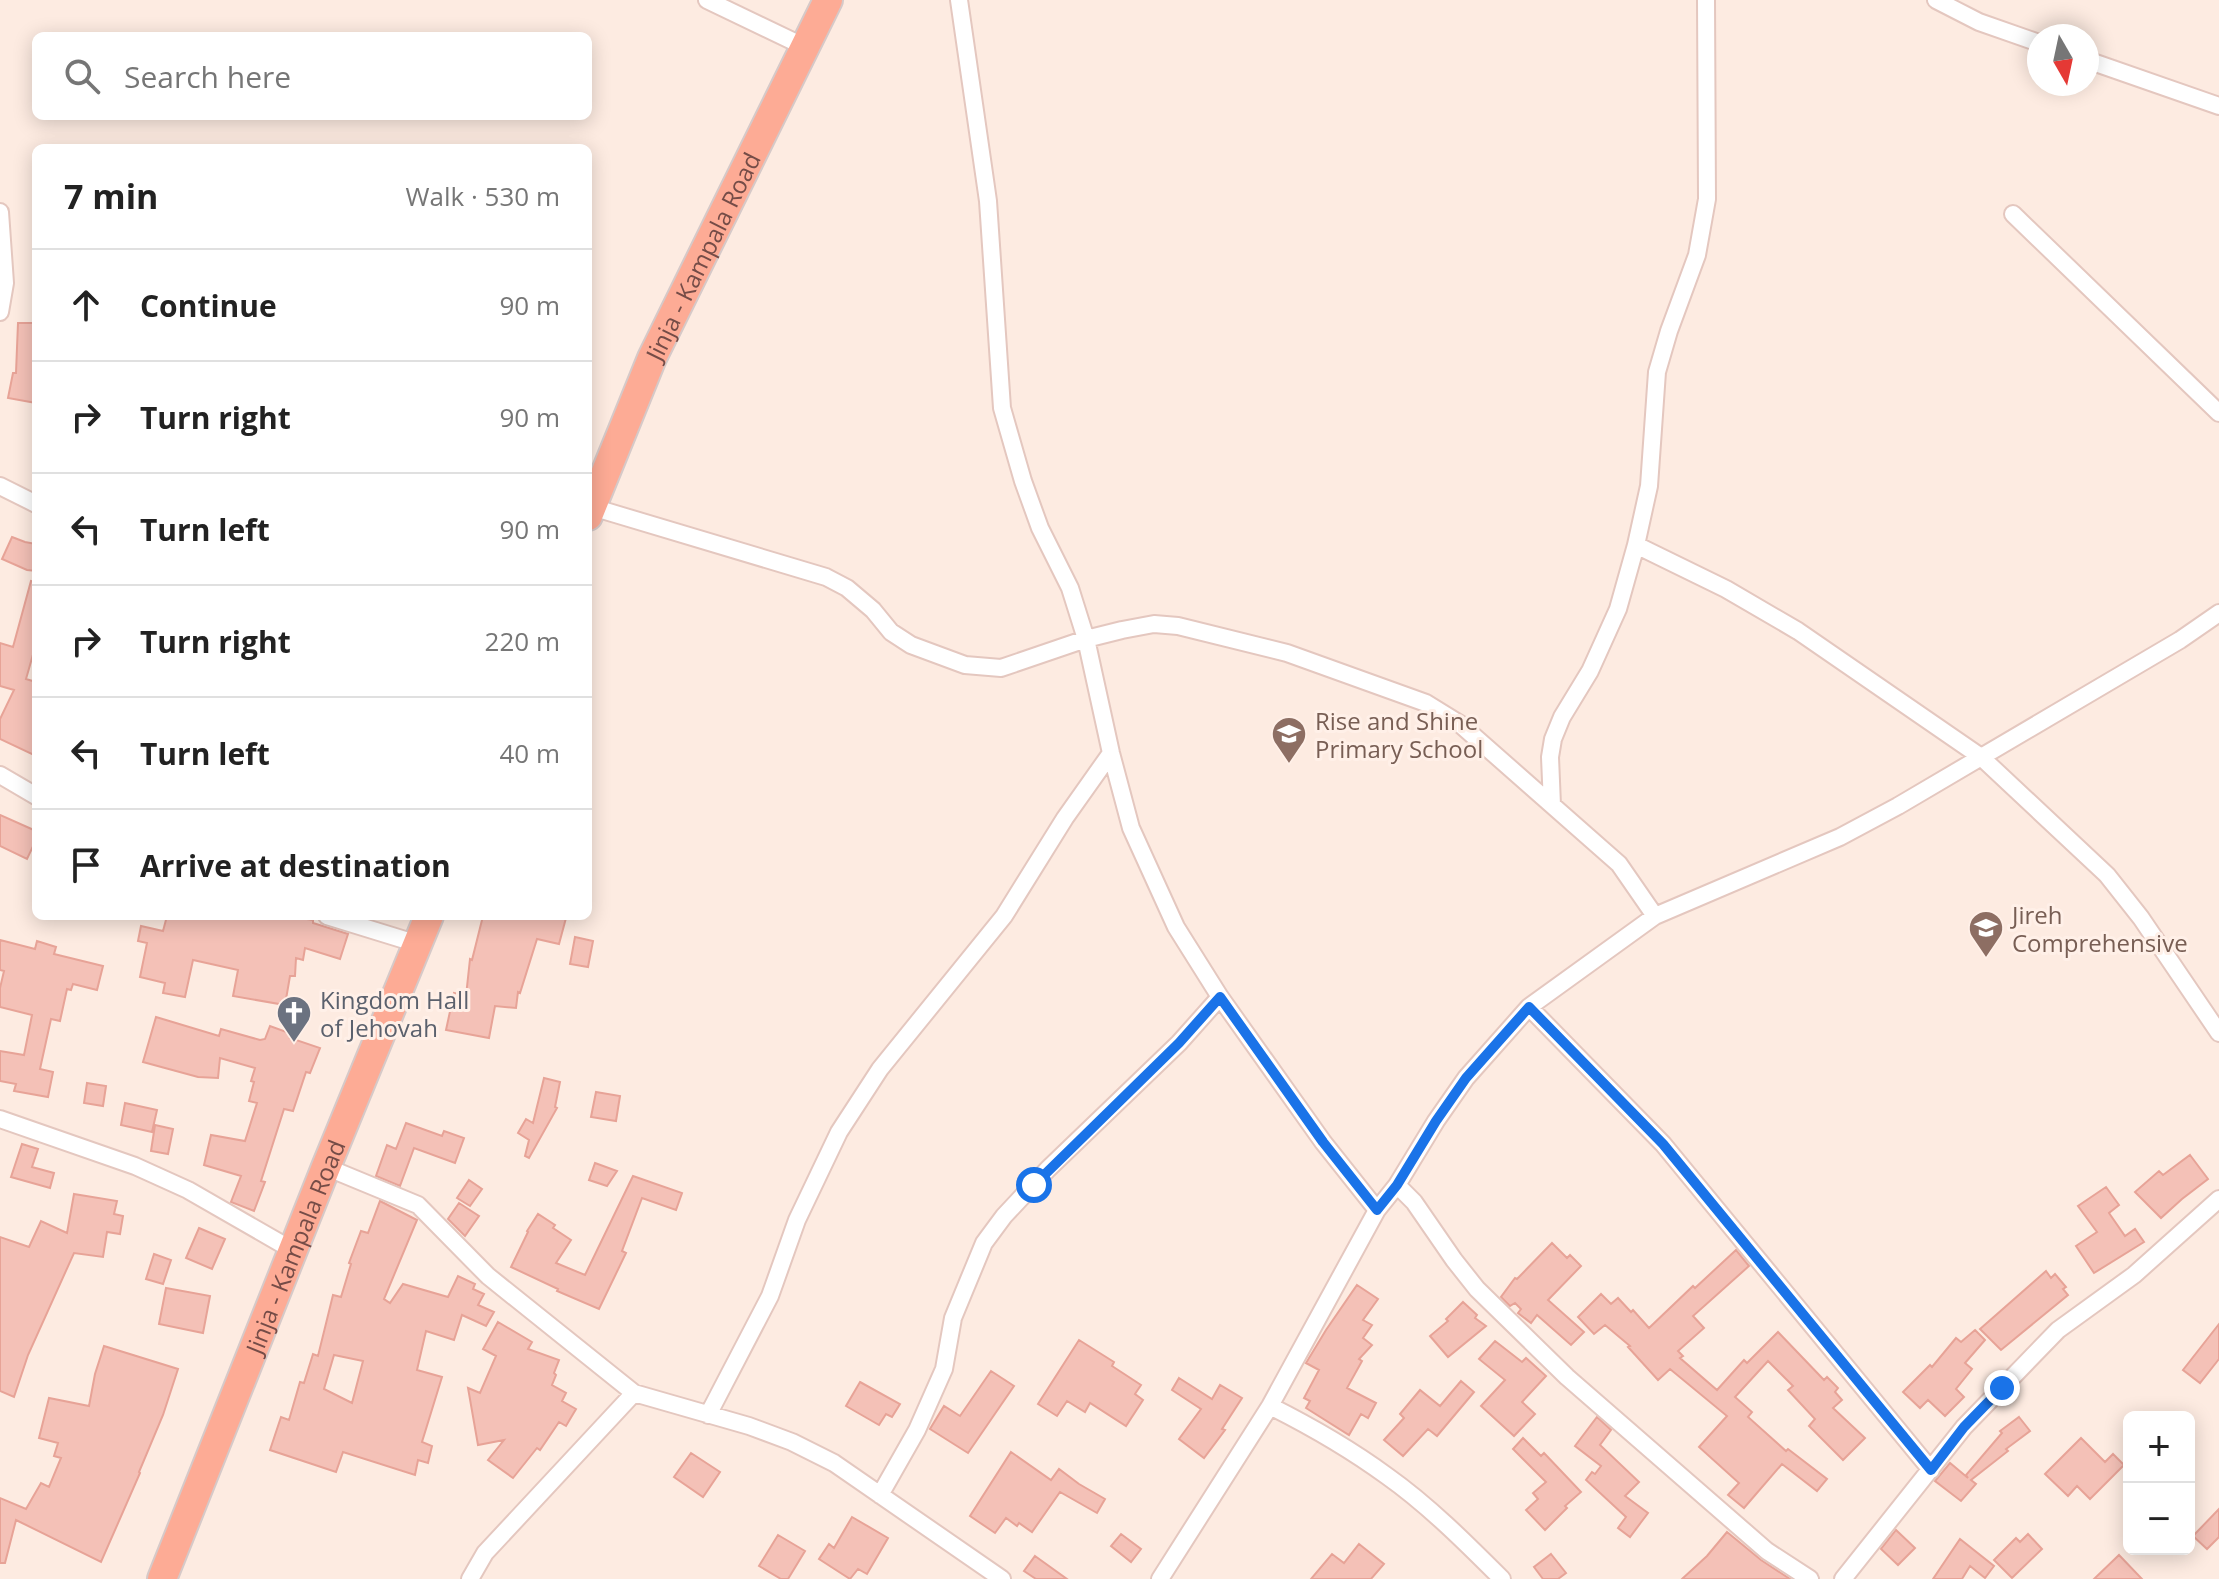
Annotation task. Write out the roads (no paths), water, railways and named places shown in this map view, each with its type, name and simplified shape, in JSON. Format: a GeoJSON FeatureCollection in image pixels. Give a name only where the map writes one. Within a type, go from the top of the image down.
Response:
{"type":"FeatureCollection","features":[{"type":"Feature","properties":{"kind":"highway","name":"Jinja - Kampala Road"},"geometry":{"type":"LineString","coordinates":[[592,507],[652,358],[828,0]]}},
{"type":"Feature","properties":{"kind":"highway","name":"Jinja - Kampala Road"},"geometry":{"type":"LineString","coordinates":[[162,1579],[427,920]]}},
{"type":"Feature","properties":{"kind":"street"},"geometry":{"type":"LineString","coordinates":[[707,0],[805,47]]}},
{"type":"Feature","properties":{"kind":"street"},"geometry":{"type":"LineString","coordinates":[[959,0],[988,201],[1002,408],[1040,528],[1070,588],[1086,639],[1131,828],[1176,927],[1220,997],[1323,1142],[1377,1210]]}},
{"type":"Feature","properties":{"kind":"street"},"geometry":{"type":"LineString","coordinates":[[1552,805],[1550,757],[1553,739],[1562,717],[1590,671],[1618,609],[1649,486],[1657,372],[1697,255],[1707,199],[1706,0]]}},
{"type":"Feature","properties":{"kind":"street"},"geometry":{"type":"LineString","coordinates":[[1936,0],[1979,22],[2027,39]]}},
{"type":"Feature","properties":{"kind":"street"},"geometry":{"type":"LineString","coordinates":[[2099,64],[2219,106]]}},
{"type":"Feature","properties":{"kind":"street"},"geometry":{"type":"LineString","coordinates":[[0,212],[5,283],[0,312]]}},
{"type":"Feature","properties":{"kind":"street"},"geometry":{"type":"LineString","coordinates":[[2013,214],[2219,413]]}},
{"type":"Feature","properties":{"kind":"street"},"geometry":{"type":"LineString","coordinates":[[0,486],[32,502]]}},
{"type":"Feature","properties":{"kind":"street"},"geometry":{"type":"LineString","coordinates":[[592,513],[826,577],[847,588],[873,610],[891,632],[911,645],[965,665],[1001,668],[1086,639],[1154,624],[1208,632],[1287,653],[1426,703],[1460,724],[1619,864],[1655,916]]}},
{"type":"Feature","properties":{"kind":"street"},"geometry":{"type":"LineString","coordinates":[[1636,545],[1726,589],[1798,631],[1981,757],[2107,875],[2141,918],[2219,1033]]}},
{"type":"Feature","properties":{"kind":"street"},"geometry":{"type":"LineString","coordinates":[[1160,1579],[1270,1406],[1377,1210],[1397,1185],[1466,1078],[1529,1007],[1655,916],[1840,837],[1898,806],[2180,640],[2219,613]]}},
{"type":"Feature","properties":{"kind":"street"},"geometry":{"type":"LineString","coordinates":[[708,1415],[770,1296],[797,1220],[839,1132],[880,1069],[1004,916],[1065,818],[1111,753]]}},
{"type":"Feature","properties":{"kind":"street"},"geometry":{"type":"LineString","coordinates":[[0,775],[32,794]]}},
{"type":"Feature","properties":{"kind":"street"},"geometry":{"type":"LineString","coordinates":[[340,920],[418,944]]}},
{"type":"Feature","properties":{"kind":"street"},"geometry":{"type":"LineString","coordinates":[[880,1495],[917,1430],[944,1369],[953,1318],[984,1243],[1004,1216],[1048,1169],[1179,1043],[1220,997]]}},
{"type":"Feature","properties":{"kind":"street"},"geometry":{"type":"LineString","coordinates":[[1529,1007],[1663,1144],[1931,1470]]}},
{"type":"Feature","properties":{"kind":"street"},"geometry":{"type":"LineString","coordinates":[[0,1119],[106,1155],[188,1190],[294,1251]]}},
{"type":"Feature","properties":{"kind":"street"},"geometry":{"type":"LineString","coordinates":[[326,1167],[418,1205],[488,1276],[634,1393],[749,1426],[792,1442],[834,1463],[1002,1579]]}},
{"type":"Feature","properties":{"kind":"street"},"geometry":{"type":"LineString","coordinates":[[1397,1185],[1414,1202],[1477,1289],[1567,1377],[1767,1551],[1810,1579]]}},
{"type":"Feature","properties":{"kind":"street"},"geometry":{"type":"LineString","coordinates":[[1843,1579],[1964,1427],[2058,1330],[2134,1275],[2219,1199]]}},
{"type":"Feature","properties":{"kind":"street"},"geometry":{"type":"LineString","coordinates":[[470,1579],[485,1553],[634,1393]]}},
{"type":"Feature","properties":{"kind":"street"},"geometry":{"type":"LineString","coordinates":[[1270,1406],[1333,1440],[1389,1477],[1462,1539],[1502,1579]]}},
{"type":"Feature","properties":{"kind":"place","name":"Rise and Shine Primary School"},"geometry":{"type":"Point","coordinates":[1289,765]}},
{"type":"Feature","properties":{"kind":"place","name":"Jireh Comprehensive"},"geometry":{"type":"Point","coordinates":[1986,959]}},
{"type":"Feature","properties":{"kind":"place","name":"Kingdom Hall of Jehovah"},"geometry":{"type":"Point","coordinates":[294,1044]}}]}
